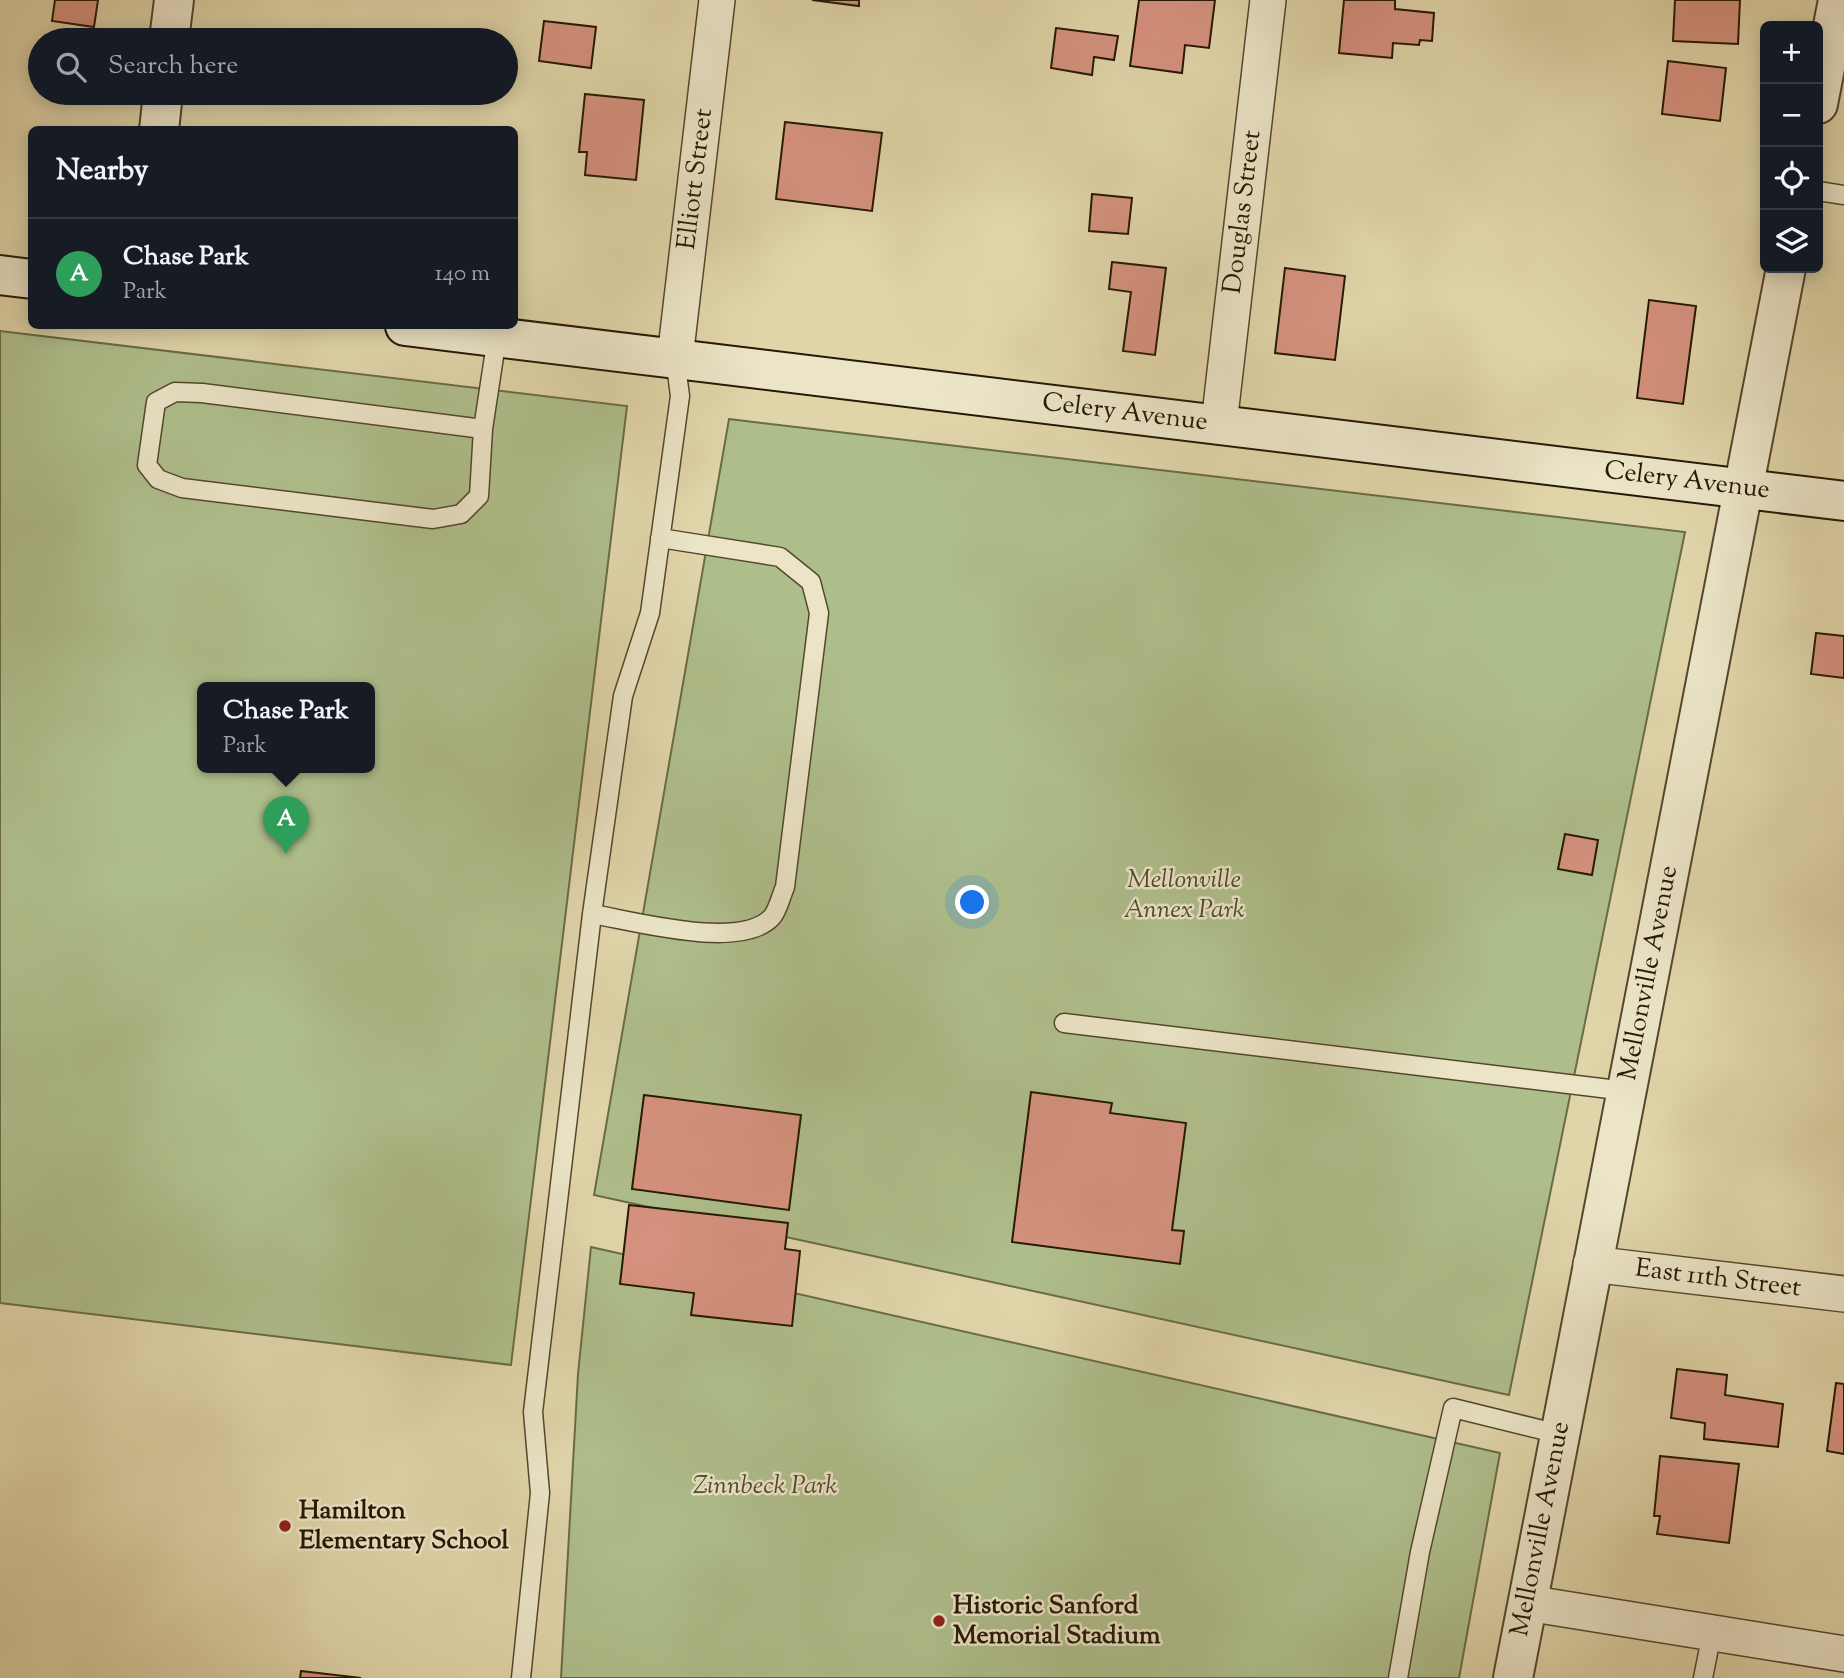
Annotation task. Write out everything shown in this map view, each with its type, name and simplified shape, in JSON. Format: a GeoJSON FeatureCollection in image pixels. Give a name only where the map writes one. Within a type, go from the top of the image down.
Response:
{"type":"FeatureCollection","features":[{"type":"Feature","properties":{"kind":"street"},"geometry":{"type":"LineString","coordinates":[[170,28],[174,0]]}},
{"type":"Feature","properties":{"kind":"street","name":"Elliott Street"},"geometry":{"type":"LineString","coordinates":[[675,358],[717,0]]}},
{"type":"Feature","properties":{"kind":"street","name":"Douglas Street"},"geometry":{"type":"LineString","coordinates":[[1219,424],[1268,0]]}},
{"type":"Feature","properties":{"kind":"street"},"geometry":{"type":"LineString","coordinates":[[1822,84],[1838,0]]}},
{"type":"Feature","properties":{"kind":"street"},"geometry":{"type":"LineString","coordinates":[[159,126],[162,105]]}},
{"type":"Feature","properties":{"kind":"street","name":"Mellonville Avenue"},"geometry":{"type":"LineString","coordinates":[[1513,1678],[1591,1264],[1785,273]]}},
{"type":"Feature","properties":{"kind":"street"},"geometry":{"type":"LineString","coordinates":[[0,275],[28,278]]}},
{"type":"Feature","properties":{"kind":"street","name":"Celery Avenue"},"geometry":{"type":"LineString","coordinates":[[430,329],[1844,501]]}},
{"type":"Feature","properties":{"kind":"street","name":"East 11th Street"},"geometry":{"type":"LineString","coordinates":[[1591,1264],[1844,1294]]}},
{"type":"Feature","properties":{"kind":"street"},"geometry":{"type":"LineString","coordinates":[[1527,1603],[1844,1654]]}},
{"type":"Feature","properties":{"kind":"lane"},"geometry":{"type":"LineString","coordinates":[[1823,192],[1844,195]]}},
{"type":"Feature","properties":{"kind":"lane"},"geometry":{"type":"LineString","coordinates":[[483,429],[202,393],[175,392],[156,402],[147,466],[158,479],[182,488],[433,519],[461,514],[478,496],[483,429],[497,337]]}},
{"type":"Feature","properties":{"kind":"lane"},"geometry":{"type":"LineString","coordinates":[[521,1678],[540,1493],[533,1412],[592,914],[623,696],[650,613],[680,396],[675,358]]}},
{"type":"Feature","properties":{"kind":"lane"},"geometry":{"type":"LineString","coordinates":[[592,914],[711,935],[754,930],[773,916],[785,887],[819,613],[811,582],[780,557],[660,537]]}},
{"type":"Feature","properties":{"kind":"lane"},"geometry":{"type":"LineString","coordinates":[[1064,1023],[1626,1091]]}},
{"type":"Feature","properties":{"kind":"lane"},"geometry":{"type":"LineString","coordinates":[[1398,1678],[1420,1552],[1453,1408],[1559,1434]]}},
{"type":"Feature","properties":{"kind":"lane"},"geometry":{"type":"LineString","coordinates":[[1703,1678],[1712,1633]]}},
{"type":"Feature","properties":{"kind":"green space"},"geometry":{"type":"Polygon","coordinates":[[[0,331],[627,406],[511,1365],[0,1303],[0,331]]]}},
{"type":"Feature","properties":{"kind":"green space","name":"Mellonville Annex Park"},"geometry":{"type":"Polygon","coordinates":[[[729,419],[1685,532],[1509,1395],[594,1195],[729,419]]]}},
{"type":"Feature","properties":{"kind":"green space","name":"Zinnbeck Park"},"geometry":{"type":"Polygon","coordinates":[[[591,1247],[1500,1453],[1459,1678],[561,1678],[578,1374],[591,1247]]]}},
{"type":"Feature","properties":{"kind":"building"},"geometry":{"type":"Polygon","coordinates":[[[55,0],[98,0],[94,27],[52,21],[55,0]]]}},
{"type":"Feature","properties":{"kind":"building"},"geometry":{"type":"Polygon","coordinates":[[[812,0],[859,0],[859,6],[812,0]]]}},
{"type":"Feature","properties":{"kind":"building"},"geometry":{"type":"Polygon","coordinates":[[[1139,0],[1215,0],[1209,48],[1185,45],[1182,73],[1130,66],[1139,0]]]}},
{"type":"Feature","properties":{"kind":"building"},"geometry":{"type":"Polygon","coordinates":[[[1344,0],[1395,0],[1395,9],[1434,13],[1432,41],[1420,40],[1419,45],[1393,43],[1392,58],[1339,53],[1344,0]]]}},
{"type":"Feature","properties":{"kind":"building"},"geometry":{"type":"Polygon","coordinates":[[[1675,0],[1740,0],[1738,44],[1673,41],[1675,0]]]}},
{"type":"Feature","properties":{"kind":"building"},"geometry":{"type":"Polygon","coordinates":[[[544,21],[596,27],[591,68],[539,61],[544,21]]]}},
{"type":"Feature","properties":{"kind":"building"},"geometry":{"type":"Polygon","coordinates":[[[1056,28],[1118,36],[1114,60],[1094,57],[1092,75],[1051,68],[1056,28]]]}},
{"type":"Feature","properties":{"kind":"building"},"geometry":{"type":"Polygon","coordinates":[[[1668,61],[1726,68],[1720,121],[1662,114],[1668,61]]]}},
{"type":"Feature","properties":{"kind":"building"},"geometry":{"type":"Polygon","coordinates":[[[585,94],[644,100],[636,180],[585,175],[587,152],[579,152],[585,94]]]}},
{"type":"Feature","properties":{"kind":"building"},"geometry":{"type":"Polygon","coordinates":[[[785,122],[882,133],[872,211],[776,199],[785,122]]]}},
{"type":"Feature","properties":{"kind":"building"},"geometry":{"type":"Polygon","coordinates":[[[1092,194],[1132,198],[1128,234],[1089,231],[1092,194]]]}},
{"type":"Feature","properties":{"kind":"building"},"geometry":{"type":"Polygon","coordinates":[[[1112,262],[1166,268],[1155,355],[1123,351],[1131,292],[1109,289],[1112,262]]]}},
{"type":"Feature","properties":{"kind":"building"},"geometry":{"type":"Polygon","coordinates":[[[1285,268],[1345,276],[1335,360],[1275,353],[1285,268]]]}},
{"type":"Feature","properties":{"kind":"building"},"geometry":{"type":"Polygon","coordinates":[[[1649,300],[1696,306],[1683,404],[1637,398],[1649,300]]]}},
{"type":"Feature","properties":{"kind":"building"},"geometry":{"type":"Polygon","coordinates":[[[1816,633],[1844,636],[1844,678],[1811,674],[1816,633]]]}},
{"type":"Feature","properties":{"kind":"building"},"geometry":{"type":"Polygon","coordinates":[[[1565,834],[1598,840],[1592,875],[1558,869],[1565,834]]]}},
{"type":"Feature","properties":{"kind":"building"},"geometry":{"type":"Polygon","coordinates":[[[1031,1092],[1112,1103],[1110,1113],[1186,1123],[1172,1230],[1184,1231],[1180,1264],[1012,1242],[1031,1092]]]}},
{"type":"Feature","properties":{"kind":"building"},"geometry":{"type":"Polygon","coordinates":[[[644,1095],[801,1115],[789,1210],[632,1189],[644,1095]]]}},
{"type":"Feature","properties":{"kind":"building"},"geometry":{"type":"Polygon","coordinates":[[[629,1205],[788,1223],[785,1249],[800,1251],[792,1326],[691,1315],[694,1293],[620,1284],[629,1205]]]}},
{"type":"Feature","properties":{"kind":"building"},"geometry":{"type":"Polygon","coordinates":[[[1677,1369],[1727,1375],[1725,1395],[1783,1404],[1778,1447],[1704,1439],[1705,1423],[1671,1418],[1677,1369]]]}},
{"type":"Feature","properties":{"kind":"building"},"geometry":{"type":"Polygon","coordinates":[[[1836,1383],[1844,1384],[1844,1454],[1827,1451],[1836,1383]]]}},
{"type":"Feature","properties":{"kind":"building"},"geometry":{"type":"Polygon","coordinates":[[[1660,1456],[1739,1464],[1729,1543],[1657,1534],[1660,1516],[1654,1516],[1660,1456]]]}},
{"type":"Feature","properties":{"kind":"building"},"geometry":{"type":"Polygon","coordinates":[[[301,1671],[361,1678],[300,1678],[301,1671]]]}},
{"type":"Feature","properties":{"kind":"place","name":"Chase Park"},"geometry":{"type":"Point","coordinates":[286,854]}},
{"type":"Feature","properties":{"kind":"place","name":"Hamilton Elementary School"},"geometry":{"type":"Point","coordinates":[285,1526]}},
{"type":"Feature","properties":{"kind":"place","name":"Historic Sanford Memorial Stadium"},"geometry":{"type":"Point","coordinates":[939,1621]}}]}
